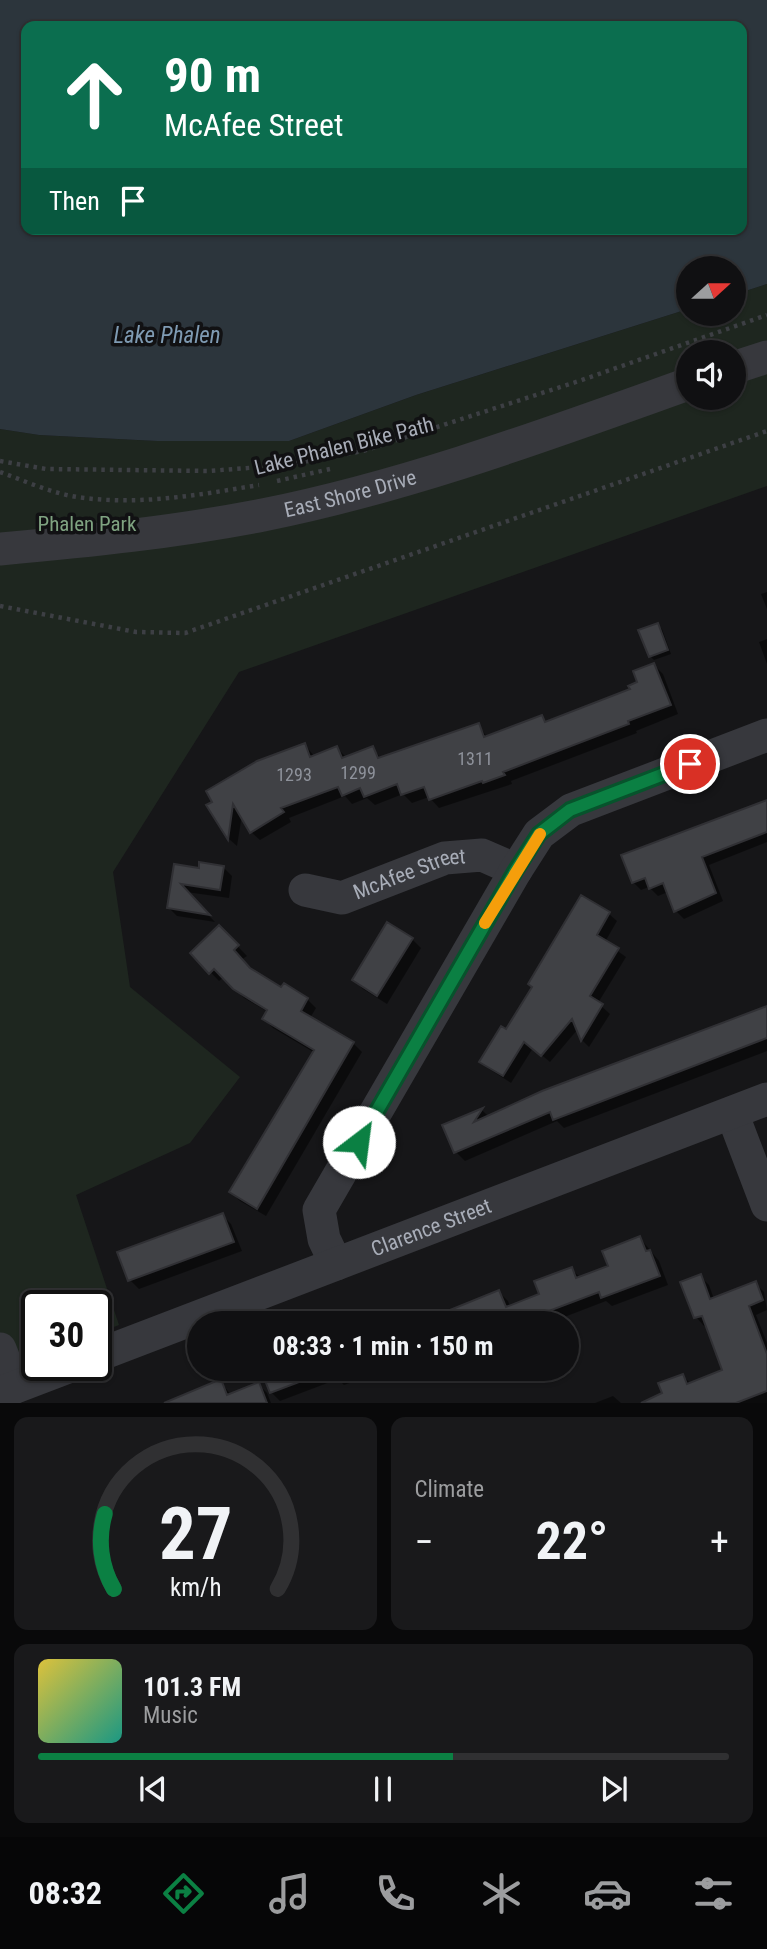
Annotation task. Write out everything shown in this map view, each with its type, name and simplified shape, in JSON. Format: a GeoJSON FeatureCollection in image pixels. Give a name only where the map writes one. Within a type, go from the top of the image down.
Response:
{"type":"FeatureCollection","features":[{"type":"Feature","properties":{"kind":"street"},"geometry":{"type":"LineString","coordinates":[[746,364],[767,357]]}},
{"type":"Feature","properties":{"kind":"street","name":"East Shore Drive"},"geometry":{"type":"LineString","coordinates":[[0,549],[123,537],[262,514],[334,498],[428,473],[676,388]]}},
{"type":"Feature","properties":{"kind":"street"},"geometry":{"type":"LineString","coordinates":[[336,1264],[324,1239],[319,1210],[539,834],[570,810],[767,735]]}},
{"type":"Feature","properties":{"kind":"street","name":"McAfee Street"},"geometry":{"type":"LineString","coordinates":[[304,890],[342,898],[445,858],[482,855],[516,870]]}},
{"type":"Feature","properties":{"kind":"street","name":"Clarence Street"},"geometry":{"type":"LineString","coordinates":[[112,1350],[767,1099]]}},
{"type":"Feature","properties":{"kind":"street"},"geometry":{"type":"LineString","coordinates":[[732,1113],[767,1205]]}},
{"type":"Feature","properties":{"kind":"street"},"geometry":{"type":"LineString","coordinates":[[0,1349],[7,1390],[31,1381]]}},
{"type":"Feature","properties":{"kind":"path"},"geometry":{"type":"LineString","coordinates":[[0,461],[46,469],[209,471],[285,465],[363,451],[579,381],[767,315]]}},
{"type":"Feature","properties":{"kind":"path"},"geometry":{"type":"LineString","coordinates":[[0,606],[136,632],[185,633],[767,430]]}},
{"type":"Feature","properties":{"kind":"path","name":"Lake Phalen Bike Path"},"geometry":{"type":"LineString","coordinates":[[274,482],[337,467]]}},
{"type":"Feature","properties":{"kind":"path","name":"Lake Phalen Bike Path"},"geometry":{"type":"LineString","coordinates":[[0,472],[75,496],[125,500],[175,499],[263,484]]}},
{"type":"Feature","properties":{"kind":"green space","name":"Phalen Park"},"geometry":{"type":"Polygon","coordinates":[[[767,284],[767,486],[239,672],[113,872],[130,987],[240,1077],[190,1143],[76,1195],[107,1290],[21,1290],[21,1362],[0,1369],[0,429],[39,435],[157,441],[289,441],[416,395],[676,313],[676,326],[746,326],[746,291],[767,284]]]}},
{"type":"Feature","properties":{"kind":"green space"},"geometry":{"type":"Polygon","coordinates":[[[112,1304],[119,1325],[112,1328],[112,1304]]]}},
{"type":"Feature","properties":{"kind":"water","name":"Lake Phalen"},"geometry":{"type":"Polygon","coordinates":[[[0,0],[767,0],[767,284],[746,291],[746,256],[676,256],[676,313],[416,395],[289,441],[157,441],[39,435],[0,429],[0,0]]]}},
{"type":"Feature","properties":{"kind":"building"},"geometry":{"type":"Polygon","coordinates":[[[658,623],[668,650],[649,657],[638,630],[658,623]]]}},
{"type":"Feature","properties":{"kind":"building"},"geometry":{"type":"Polygon","coordinates":[[[654,663],[671,705],[503,772],[505,775],[483,783],[482,781],[429,800],[424,787],[401,795],[397,784],[364,797],[360,788],[342,796],[338,787],[281,808],[284,812],[250,833],[233,804],[228,840],[206,805],[212,802],[206,791],[257,761],[305,743],[310,757],[337,746],[342,758],[373,746],[378,758],[479,723],[484,737],[542,715],[545,722],[630,689],[628,686],[637,682],[633,671],[654,663]]]}},
{"type":"Feature","properties":{"kind":"building"},"geometry":{"type":"Polygon","coordinates":[[[767,800],[767,832],[702,857],[716,893],[674,912],[663,883],[649,889],[645,878],[632,883],[621,855],[767,800]]]}},
{"type":"Feature","properties":{"kind":"building"},"geometry":{"type":"Polygon","coordinates":[[[199,862],[224,866],[220,890],[181,884],[210,915],[167,908],[174,864],[199,868],[199,862]]]}},
{"type":"Feature","properties":{"kind":"building"},"geometry":{"type":"Polygon","coordinates":[[[581,895],[610,912],[597,935],[619,948],[590,996],[603,1004],[581,1041],[572,1019],[541,1056],[524,1042],[503,1076],[479,1062],[501,1026],[506,1029],[532,987],[528,984],[581,895]]]}},
{"type":"Feature","properties":{"kind":"building"},"geometry":{"type":"Polygon","coordinates":[[[387,922],[413,938],[377,996],[352,980],[387,922]]]}},
{"type":"Feature","properties":{"kind":"building"},"geometry":{"type":"Polygon","coordinates":[[[219,925],[239,945],[234,950],[250,968],[281,987],[284,983],[308,998],[301,1011],[354,1042],[257,1209],[229,1192],[314,1050],[262,1019],[267,1010],[233,989],[214,969],[209,974],[190,953],[219,925]]]}},
{"type":"Feature","properties":{"kind":"building"},"geometry":{"type":"Polygon","coordinates":[[[767,1006],[767,1038],[553,1120],[550,1112],[454,1153],[442,1125],[483,1108],[474,1122],[542,1091],[767,1006]]]}},
{"type":"Feature","properties":{"kind":"building"},"geometry":{"type":"Polygon","coordinates":[[[223,1213],[234,1242],[128,1281],[117,1252],[223,1213]]]}},
{"type":"Feature","properties":{"kind":"building"},"geometry":{"type":"Polygon","coordinates":[[[640,1236],[646,1251],[650,1250],[660,1276],[601,1298],[599,1292],[549,1311],[447,1311],[499,1290],[506,1307],[539,1294],[534,1281],[572,1267],[576,1278],[608,1266],[602,1251],[640,1236]]]}},
{"type":"Feature","properties":{"kind":"building"},"geometry":{"type":"Polygon","coordinates":[[[701,1274],[710,1299],[756,1281],[763,1300],[749,1306],[767,1354],[767,1391],[736,1403],[641,1403],[662,1393],[658,1383],[683,1374],[687,1384],[722,1370],[702,1316],[694,1318],[680,1282],[701,1274]]]}},
{"type":"Feature","properties":{"kind":"building"},"geometry":{"type":"Polygon","coordinates":[[[222,1381],[227,1395],[259,1382],[267,1403],[164,1403],[222,1381]]]}},
{"type":"Feature","properties":{"kind":"building"},"geometry":{"type":"Polygon","coordinates":[[[265,1381],[302,1381],[270,1393],[265,1381]]]}},
{"type":"Feature","properties":{"kind":"slow traffic"},"geometry":{"type":"LineString","coordinates":[[485,923],[540,834]]}},
{"type":"Feature","properties":{"kind":"route"},"geometry":{"type":"LineString","coordinates":[[359,1142],[539,834],[570,810],[690,764]]}}]}
